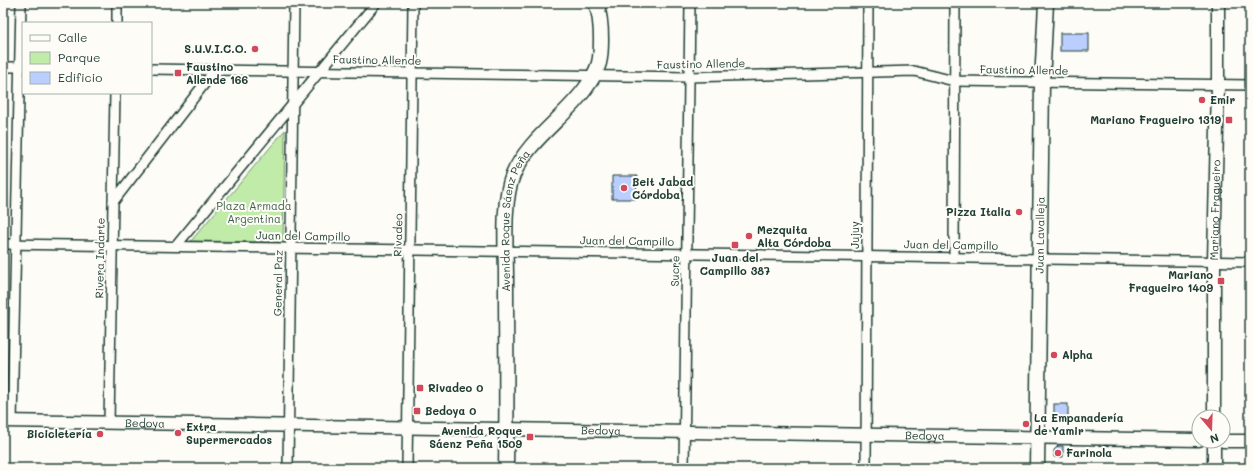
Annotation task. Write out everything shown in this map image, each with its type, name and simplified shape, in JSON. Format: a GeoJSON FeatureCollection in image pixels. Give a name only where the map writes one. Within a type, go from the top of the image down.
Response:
{"type":"FeatureCollection","features":[{"type":"Feature","properties":{"kind":"main road","name":"Avenida Roque Sáenz Peña"},"geometry":{"type":"LineString","coordinates":[[506,468],[506,251],[508,194],[516,169],[540,136],[575,103],[594,75],[601,51],[601,28],[599,10],[596,3]]}},
{"type":"Feature","properties":{"kind":"main road","name":"Juan Lavalleja"},"geometry":{"type":"LineString","coordinates":[[1037,468],[1038,259],[1042,83],[1046,3]]}},
{"type":"Feature","properties":{"kind":"main road","name":"Mariano Fragueiro"},"geometry":{"type":"LineString","coordinates":[[1214,409],[1214,261],[1218,85],[1218,3]]}},
{"type":"Feature","properties":{"kind":"main road","name":"Bedoya"},"geometry":{"type":"LineString","coordinates":[[8,422],[1191,440]]}},
{"type":"Feature","properties":{"kind":"main road"},"geometry":{"type":"LineString","coordinates":[[1231,441],[1250,441]]}},
{"type":"Feature","properties":{"kind":"main road"},"geometry":{"type":"LineString","coordinates":[[1214,449],[1214,468]]}},
{"type":"Feature","properties":{"kind":"street"},"geometry":{"type":"LineString","coordinates":[[8,422],[16,244],[21,67],[21,3]]}},
{"type":"Feature","properties":{"kind":"street"},"geometry":{"type":"LineString","coordinates":[[117,3],[117,22]]}},
{"type":"Feature","properties":{"kind":"street","name":"General Paz"},"geometry":{"type":"LineString","coordinates":[[288,468],[294,3]]}},
{"type":"Feature","properties":{"kind":"street"},"geometry":{"type":"LineString","coordinates":[[176,246],[376,3]]}},
{"type":"Feature","properties":{"kind":"street","name":"Rivadeo"},"geometry":{"type":"LineString","coordinates":[[407,468],[412,3]]}},
{"type":"Feature","properties":{"kind":"street","name":"Sucre"},"geometry":{"type":"LineString","coordinates":[[684,468],[690,3]]}},
{"type":"Feature","properties":{"kind":"street","name":"Jujuy"},"geometry":{"type":"LineString","coordinates":[[866,468],[868,3]]}},
{"type":"Feature","properties":{"kind":"street"},"geometry":{"type":"LineString","coordinates":[[954,257],[955,3]]}},
{"type":"Feature","properties":{"kind":"street"},"geometry":{"type":"LineString","coordinates":[[3,67],[21,67]]}},
{"type":"Feature","properties":{"kind":"street","name":"Faustino Allende"},"geometry":{"type":"LineString","coordinates":[[152,69],[689,77],[914,71],[954,81],[1250,85]]}},
{"type":"Feature","properties":{"kind":"street"},"geometry":{"type":"LineString","coordinates":[[113,202],[215,70]]}},
{"type":"Feature","properties":{"kind":"street","name":"Rivera Indarte"},"geometry":{"type":"LineString","coordinates":[[109,423],[115,94]]}},
{"type":"Feature","properties":{"kind":"street","name":"Juan del Campillo"},"geometry":{"type":"LineString","coordinates":[[3,244],[1250,262]]}},
{"type":"Feature","properties":{"kind":"street"},"geometry":{"type":"LineString","coordinates":[[3,404],[8,422]]}},
{"type":"Feature","properties":{"kind":"green space","name":"Plaza Armada Argentina"},"geometry":{"type":"Polygon","coordinates":[[[285,130],[283,242],[191,241],[285,130]]]}},
{"type":"Feature","properties":{"kind":"building"},"geometry":{"type":"Polygon","coordinates":[[[1060,33],[1089,33],[1089,51],[1060,51],[1060,33]]]}},
{"type":"Feature","properties":{"kind":"building","name":"Beit Jabad Córdoba"},"geometry":{"type":"Polygon","coordinates":[[[612,176],[637,176],[636,199],[612,199],[612,176]]]}},
{"type":"Feature","properties":{"kind":"building"},"geometry":{"type":"Polygon","coordinates":[[[1054,404],[1068,404],[1068,419],[1054,419],[1054,404]]]}},
{"type":"Feature","properties":{"kind":"building","name":"Farinola"},"geometry":{"type":"Polygon","coordinates":[[[1058,446],[1063,446],[1063,457],[1054,457],[1054,450],[1058,446]]]}},
{"type":"Feature","properties":{"kind":"place","name":"S.U.V.I.C.O."},"geometry":{"type":"Point","coordinates":[255,49]}},
{"type":"Feature","properties":{"kind":"place","name":"Faustino Allende 166"},"geometry":{"type":"Point","coordinates":[178,73]}},
{"type":"Feature","properties":{"kind":"place","name":"Emir"},"geometry":{"type":"Point","coordinates":[1202,100]}},
{"type":"Feature","properties":{"kind":"place","name":"Mariano Fragueiro 1319"},"geometry":{"type":"Point","coordinates":[1229,120]}},
{"type":"Feature","properties":{"kind":"place","name":"Beit Jabad Córdoba"},"geometry":{"type":"Point","coordinates":[624,188]}},
{"type":"Feature","properties":{"kind":"place","name":"Pizza Italia"},"geometry":{"type":"Point","coordinates":[1019,212]}},
{"type":"Feature","properties":{"kind":"place","name":"Mezquita Alta Córdoba"},"geometry":{"type":"Point","coordinates":[749,236]}},
{"type":"Feature","properties":{"kind":"place","name":"Juan del Campillo 387"},"geometry":{"type":"Point","coordinates":[735,245]}},
{"type":"Feature","properties":{"kind":"place","name":"Mariano Fragueiro 1409"},"geometry":{"type":"Point","coordinates":[1221,281]}},
{"type":"Feature","properties":{"kind":"place","name":"Alpha"},"geometry":{"type":"Point","coordinates":[1054,355]}},
{"type":"Feature","properties":{"kind":"place","name":"Rivadeo 0"},"geometry":{"type":"Point","coordinates":[420,388]}},
{"type":"Feature","properties":{"kind":"place","name":"Bedoya 0"},"geometry":{"type":"Point","coordinates":[417,411]}},
{"type":"Feature","properties":{"kind":"place","name":"La Empanadería de Yamir"},"geometry":{"type":"Point","coordinates":[1026,424]}},
{"type":"Feature","properties":{"kind":"place","name":"Extra Supermercados"},"geometry":{"type":"Point","coordinates":[178,433]}},
{"type":"Feature","properties":{"kind":"place","name":"Bicicletería"},"geometry":{"type":"Point","coordinates":[100,434]}},
{"type":"Feature","properties":{"kind":"place","name":"Avenida Roque Sáenz Peña 1509"},"geometry":{"type":"Point","coordinates":[530,437]}},
{"type":"Feature","properties":{"kind":"place","name":"Farinola"},"geometry":{"type":"Point","coordinates":[1058,453]}}]}
